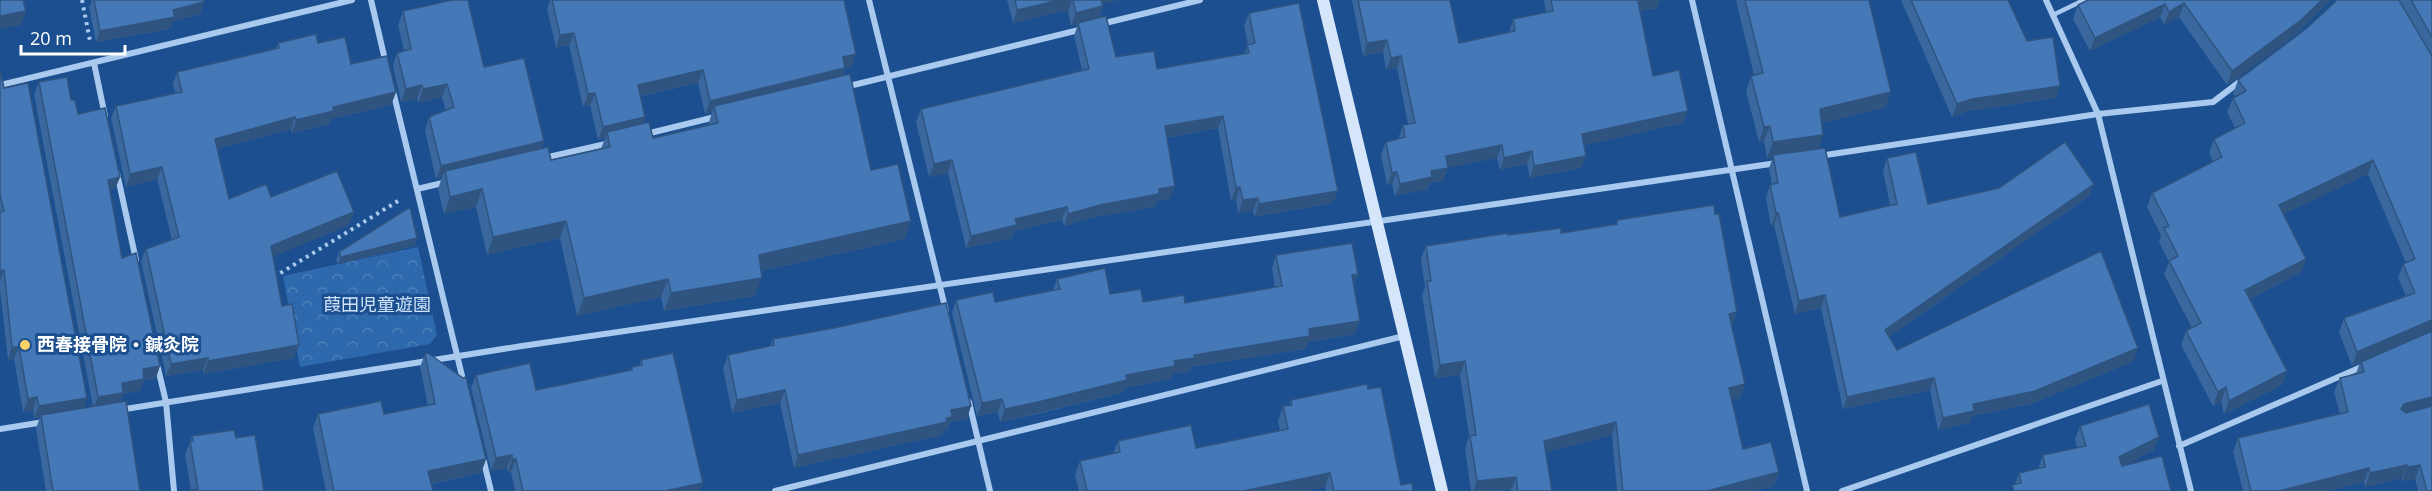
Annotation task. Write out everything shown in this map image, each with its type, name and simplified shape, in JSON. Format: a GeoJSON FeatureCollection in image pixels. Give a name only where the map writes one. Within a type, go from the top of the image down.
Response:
{"type":"FeatureCollection","features":[{"type":"Feature","properties":{"kind":"street"},"geometry":{"type":"LineString","coordinates":[[0,85],[352,0]]}},
{"type":"Feature","properties":{"kind":"street"},"geometry":{"type":"LineString","coordinates":[[371,0],[387,67]]}},
{"type":"Feature","properties":{"kind":"street"},"geometry":{"type":"LineString","coordinates":[[869,0],[948,319]]}},
{"type":"Feature","properties":{"kind":"street"},"geometry":{"type":"LineString","coordinates":[[834,89],[1200,0]]}},
{"type":"Feature","properties":{"kind":"street"},"geometry":{"type":"LineString","coordinates":[[1323,0],[1442,491]]}},
{"type":"Feature","properties":{"kind":"street"},"geometry":{"type":"LineString","coordinates":[[1692,0],[1807,491]]}},
{"type":"Feature","properties":{"kind":"street"},"geometry":{"type":"LineString","coordinates":[[2046,0],[2098,114],[2162,381],[2191,491]]}},
{"type":"Feature","properties":{"kind":"street"},"geometry":{"type":"LineString","coordinates":[[94,63],[106,119]]}},
{"type":"Feature","properties":{"kind":"street"},"geometry":{"type":"LineString","coordinates":[[1815,157],[2098,114],[2213,102],[2251,74]]}},
{"type":"Feature","properties":{"kind":"street"},"geometry":{"type":"LineString","coordinates":[[390,78],[466,389]]}},
{"type":"Feature","properties":{"kind":"street"},"geometry":{"type":"LineString","coordinates":[[26,79],[28,91]]}},
{"type":"Feature","properties":{"kind":"street"},"geometry":{"type":"LineString","coordinates":[[635,136],[725,115]]}},
{"type":"Feature","properties":{"kind":"street"},"geometry":{"type":"LineString","coordinates":[[533,161],[613,142]]}},
{"type":"Feature","properties":{"kind":"street"},"geometry":{"type":"LineString","coordinates":[[111,411],[458,356],[1779,162]]}},
{"type":"Feature","properties":{"kind":"street"},"geometry":{"type":"LineString","coordinates":[[116,165],[137,267]]}},
{"type":"Feature","properties":{"kind":"street"},"geometry":{"type":"LineString","coordinates":[[417,189],[452,181]]}},
{"type":"Feature","properties":{"kind":"street"},"geometry":{"type":"LineString","coordinates":[[775,491],[1404,336]]}},
{"type":"Feature","properties":{"kind":"street"},"geometry":{"type":"LineString","coordinates":[[156,358],[166,402],[174,491]]}},
{"type":"Feature","properties":{"kind":"street"},"geometry":{"type":"LineString","coordinates":[[2179,447],[2377,360]]}},
{"type":"Feature","properties":{"kind":"street"},"geometry":{"type":"LineString","coordinates":[[1842,491],[2162,381]]}},
{"type":"Feature","properties":{"kind":"street"},"geometry":{"type":"LineString","coordinates":[[967,396],[990,491]]}},
{"type":"Feature","properties":{"kind":"street"},"geometry":{"type":"LineString","coordinates":[[0,429],[55,420]]}},
{"type":"Feature","properties":{"kind":"street"},"geometry":{"type":"LineString","coordinates":[[480,446],[491,491]]}},
{"type":"Feature","properties":{"kind":"lane"},"geometry":{"type":"LineString","coordinates":[[2053,15],[2084,0]]}},
{"type":"Feature","properties":{"kind":"path"},"geometry":{"type":"LineString","coordinates":[[82,0],[94,63]]}},
{"type":"Feature","properties":{"kind":"path"},"geometry":{"type":"LineString","coordinates":[[264,283],[417,189]]}},
{"type":"Feature","properties":{"kind":"green space","name":"葭田児童遊園"},"geometry":{"type":"Polygon","coordinates":[[[418,247],[437,335],[430,344],[300,367],[283,276],[418,247]]]}},
{"type":"Feature","properties":{"kind":"building"},"geometry":{"type":"Polygon","coordinates":[[[0,0],[23,0],[26,11],[0,16],[0,0]]]}},
{"type":"Feature","properties":{"kind":"building"},"geometry":{"type":"Polygon","coordinates":[[[94,0],[203,0],[204,2],[173,10],[175,17],[100,31],[94,0]]]}},
{"type":"Feature","properties":{"kind":"building"},"geometry":{"type":"Polygon","coordinates":[[[452,0],[468,0],[484,67],[524,58],[544,141],[441,166],[429,117],[454,107],[447,84],[423,89],[422,85],[406,89],[397,53],[411,49],[403,11],[452,0]]]}},
{"type":"Feature","properties":{"kind":"building"},"geometry":{"type":"Polygon","coordinates":[[[552,0],[844,0],[856,54],[843,57],[845,68],[710,101],[703,70],[638,85],[645,117],[603,127],[595,93],[588,94],[574,33],[560,35],[552,0]]]}},
{"type":"Feature","properties":{"kind":"building"},"geometry":{"type":"Polygon","coordinates":[[[1015,0],[1060,0],[1017,10],[1015,0]]]}},
{"type":"Feature","properties":{"kind":"building"},"geometry":{"type":"Polygon","coordinates":[[[1073,0],[1101,0],[1103,6],[1076,13],[1073,0]]]}},
{"type":"Feature","properties":{"kind":"building"},"geometry":{"type":"Polygon","coordinates":[[[1358,0],[1450,0],[1459,43],[1515,31],[1513,19],[1553,11],[1551,0],[1641,0],[1638,1],[1653,76],[1679,70],[1688,111],[1582,134],[1586,156],[1534,166],[1532,151],[1504,158],[1502,145],[1446,156],[1448,168],[1431,171],[1432,177],[1400,184],[1397,172],[1392,173],[1386,142],[1405,137],[1403,125],[1415,123],[1401,56],[1391,58],[1387,40],[1367,43],[1358,0]]]}},
{"type":"Feature","properties":{"kind":"building"},"geometry":{"type":"Polygon","coordinates":[[[1745,0],[1869,0],[1891,92],[1820,109],[1823,135],[1773,142],[1770,126],[1764,127],[1751,76],[1763,73],[1745,0]]]}},
{"type":"Feature","properties":{"kind":"building"},"geometry":{"type":"Polygon","coordinates":[[[1911,0],[2008,0],[2027,41],[2053,37],[2060,86],[1972,99],[1957,104],[1911,0]]]}},
{"type":"Feature","properties":{"kind":"building"},"geometry":{"type":"Polygon","coordinates":[[[2088,0],[2322,0],[2301,20],[2232,71],[2184,3],[2169,12],[2165,4],[2095,38],[2078,5],[2088,0]]]}},
{"type":"Feature","properties":{"kind":"building"},"geometry":{"type":"Polygon","coordinates":[[[2337,0],[2399,0],[2432,56],[2432,320],[2357,352],[2344,318],[2415,293],[2403,264],[2415,259],[2373,160],[2279,205],[2306,259],[2245,290],[2287,371],[2229,401],[2226,387],[2218,392],[2186,331],[2201,323],[2169,261],[2178,256],[2164,228],[2169,226],[2152,193],[2222,157],[2214,139],[2245,123],[2233,98],[2246,91],[2238,80],[2307,28],[2337,0]]]}},
{"type":"Feature","properties":{"kind":"building"},"geometry":{"type":"Polygon","coordinates":[[[2411,0],[2432,0],[2432,37],[2411,0]]]}},
{"type":"Feature","properties":{"kind":"building"},"geometry":{"type":"Polygon","coordinates":[[[1299,3],[1338,191],[1259,204],[1258,198],[1243,200],[1240,187],[1236,188],[1223,116],[1165,126],[1175,186],[1159,189],[1159,194],[1100,205],[1068,214],[1067,207],[1015,219],[1017,225],[971,236],[952,160],[934,164],[921,109],[1089,69],[1078,23],[1106,16],[1116,57],[1154,51],[1157,69],[1249,53],[1247,45],[1255,43],[1249,13],[1299,3]]]}},
{"type":"Feature","properties":{"kind":"building"},"geometry":{"type":"Polygon","coordinates":[[[316,34],[318,43],[345,37],[351,64],[387,56],[396,92],[333,107],[334,111],[296,120],[295,117],[215,139],[229,199],[266,184],[271,197],[337,171],[354,212],[271,246],[282,306],[292,304],[299,345],[208,361],[208,358],[171,364],[146,249],[179,237],[162,167],[130,174],[116,106],[182,92],[177,72],[279,48],[278,43],[316,34]]]}},
{"type":"Feature","properties":{"kind":"building"},"geometry":{"type":"Polygon","coordinates":[[[0,69],[4,88],[28,83],[87,398],[39,406],[37,397],[28,399],[19,347],[12,347],[4,270],[0,271],[0,212],[4,211],[0,194],[0,69]]]}},
{"type":"Feature","properties":{"kind":"building"},"geometry":{"type":"Polygon","coordinates":[[[850,74],[871,170],[898,164],[911,221],[759,255],[762,278],[671,293],[668,279],[584,298],[566,221],[493,237],[482,189],[450,197],[445,171],[548,147],[551,160],[610,147],[607,132],[649,122],[653,138],[718,123],[714,106],[850,74]]]}},
{"type":"Feature","properties":{"kind":"building"},"geometry":{"type":"Polygon","coordinates":[[[67,77],[71,100],[75,100],[78,114],[105,108],[120,177],[108,180],[122,258],[136,253],[160,366],[143,369],[144,379],[122,383],[123,393],[98,397],[39,82],[67,77]]]}},
{"type":"Feature","properties":{"kind":"building"},"geometry":{"type":"Polygon","coordinates":[[[2065,142],[2094,184],[1885,330],[1897,350],[2101,251],[2138,348],[2035,391],[1973,404],[1974,411],[1943,418],[1934,378],[1847,397],[1825,295],[1799,301],[1770,185],[1778,183],[1773,155],[1825,148],[1840,217],[1897,204],[1887,158],[1916,152],[1928,204],[1999,188],[2065,142]]]}},
{"type":"Feature","properties":{"kind":"building"},"geometry":{"type":"Polygon","coordinates":[[[1714,205],[1715,214],[1719,214],[1737,312],[1729,314],[1745,384],[1729,388],[1743,449],[1771,442],[1779,472],[1707,491],[1623,491],[1616,422],[1544,441],[1552,491],[1518,491],[1516,477],[1477,481],[1470,436],[1476,435],[1465,361],[1440,365],[1427,281],[1431,281],[1426,246],[1508,233],[1508,235],[1561,228],[1561,233],[1617,224],[1617,220],[1714,205]]]}},
{"type":"Feature","properties":{"kind":"building"},"geometry":{"type":"Polygon","coordinates":[[[410,207],[417,238],[341,257],[339,252],[410,207]]]}},
{"type":"Feature","properties":{"kind":"building"},"geometry":{"type":"Polygon","coordinates":[[[1352,243],[1358,274],[1352,275],[1360,321],[1309,329],[1310,336],[1194,355],[1195,358],[1174,361],[1175,366],[1126,375],[1127,380],[1038,402],[1005,409],[1002,399],[982,403],[956,300],[993,292],[995,302],[1060,289],[1057,279],[1105,268],[1110,294],[1141,289],[1143,302],[1184,295],[1185,303],[1282,286],[1276,255],[1352,243]]]}},
{"type":"Feature","properties":{"kind":"building"},"geometry":{"type":"Polygon","coordinates":[[[946,303],[971,406],[951,410],[952,417],[946,418],[947,422],[798,455],[785,390],[737,400],[728,355],[774,345],[773,339],[946,303]]]}},
{"type":"Feature","properties":{"kind":"building"},"geometry":{"type":"Polygon","coordinates":[[[2432,331],[2432,397],[2404,404],[2401,409],[2406,413],[2432,406],[2432,491],[2427,491],[2420,465],[2407,467],[2407,465],[2370,473],[2369,468],[2279,491],[2251,491],[2238,438],[2348,412],[2340,378],[2364,372],[2361,362],[2432,331]]]}},
{"type":"Feature","properties":{"kind":"building"},"geometry":{"type":"Polygon","coordinates":[[[428,353],[463,378],[466,377],[486,459],[428,471],[433,491],[334,491],[318,414],[381,401],[384,414],[435,404],[425,354],[428,353]]]}},
{"type":"Feature","properties":{"kind":"building"},"geometry":{"type":"Polygon","coordinates":[[[673,353],[703,483],[665,491],[523,491],[516,459],[512,459],[512,455],[496,458],[476,375],[530,363],[536,390],[632,370],[632,367],[642,365],[641,360],[673,353]]]}},
{"type":"Feature","properties":{"kind":"building"},"geometry":{"type":"Polygon","coordinates":[[[1367,384],[1368,389],[1381,387],[1401,485],[1412,483],[1413,491],[1334,491],[1330,473],[1243,491],[1082,491],[1087,490],[1080,461],[1120,452],[1118,441],[1191,425],[1196,448],[1288,429],[1283,406],[1292,405],[1291,400],[1367,384]]]}},
{"type":"Feature","properties":{"kind":"building"},"geometry":{"type":"Polygon","coordinates":[[[126,401],[140,491],[53,491],[41,415],[126,401]]]}},
{"type":"Feature","properties":{"kind":"building"},"geometry":{"type":"Polygon","coordinates":[[[2149,404],[2159,437],[2119,457],[2122,466],[2162,456],[2171,491],[2014,491],[2012,485],[2021,483],[2019,473],[2045,467],[2043,455],[2086,446],[2080,426],[2149,404]]]}},
{"type":"Feature","properties":{"kind":"building"},"geometry":{"type":"Polygon","coordinates":[[[234,430],[236,438],[255,435],[264,491],[188,491],[198,489],[190,441],[193,441],[192,436],[234,430]]]}},
{"type":"Feature","properties":{"kind":"place","name":"西春接骨院・鍼灸院"},"geometry":{"type":"Point","coordinates":[25,345]}}]}
